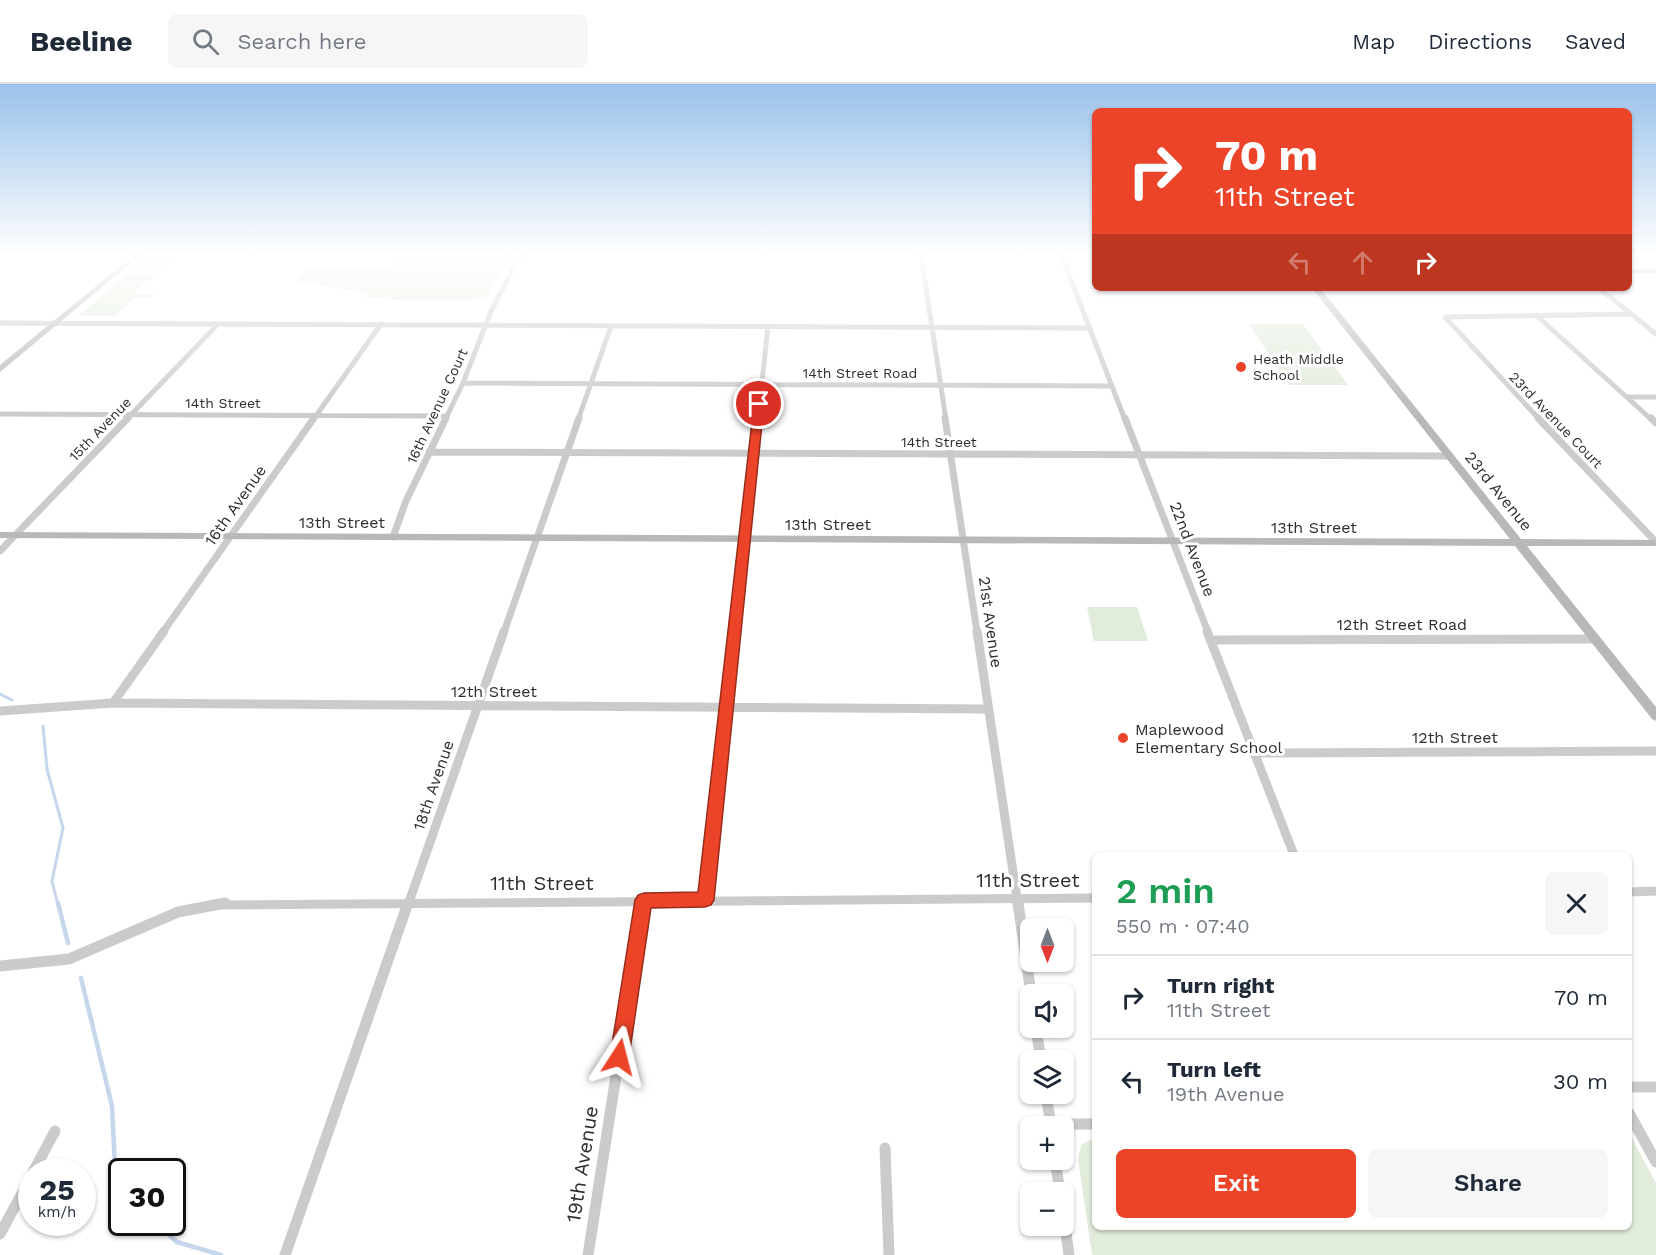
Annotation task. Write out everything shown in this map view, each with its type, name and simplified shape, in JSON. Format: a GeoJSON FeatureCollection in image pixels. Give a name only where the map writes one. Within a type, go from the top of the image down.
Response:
{"type":"FeatureCollection","features":[{"type":"Feature","properties":{"kind":"street"},"geometry":{"type":"LineString","coordinates":[[0,369],[72,309]]}},
{"type":"Feature","properties":{"kind":"street","name":"16th Avenue Court"},"geometry":{"type":"LineString","coordinates":[[393,537],[406,501],[463,383],[493,309]]}},
{"type":"Feature","properties":{"kind":"street","name":"21st Avenue"},"geometry":{"type":"LineString","coordinates":[[929,309],[1030,984]]}},
{"type":"Feature","properties":{"kind":"street","name":"22nd Avenue"},"geometry":{"type":"LineString","coordinates":[[1082,309],[1293,852]]}},
{"type":"Feature","properties":{"kind":"street","name":"23rd Avenue"},"geometry":{"type":"LineString","coordinates":[[1332,309],[1656,716]]}},
{"type":"Feature","properties":{"kind":"street"},"geometry":{"type":"LineString","coordinates":[[1624,309],[1656,334]]}},
{"type":"Feature","properties":{"kind":"street"},"geometry":{"type":"LineString","coordinates":[[1536,315],[1631,314]]}},
{"type":"Feature","properties":{"kind":"street","name":"23rd Avenue Court"},"geometry":{"type":"LineString","coordinates":[[1536,315],[1449,315],[1445,317],[1446,321],[1656,542]]}},
{"type":"Feature","properties":{"kind":"street"},"geometry":{"type":"LineString","coordinates":[[1536,315],[1656,423]]}},
{"type":"Feature","properties":{"kind":"street"},"geometry":{"type":"LineString","coordinates":[[0,323],[1090,328]]}},
{"type":"Feature","properties":{"kind":"street","name":"15th Avenue"},"geometry":{"type":"LineString","coordinates":[[0,551],[218,324]]}},
{"type":"Feature","properties":{"kind":"street","name":"16th Avenue"},"geometry":{"type":"LineString","coordinates":[[113,703],[381,324]]}},
{"type":"Feature","properties":{"kind":"street","name":"18th Avenue"},"geometry":{"type":"LineString","coordinates":[[285,1255],[610,326]]}},
{"type":"Feature","properties":{"kind":"street"},"geometry":{"type":"LineString","coordinates":[[705,900],[768,326]]}},
{"type":"Feature","properties":{"kind":"street","name":"14th Street Road"},"geometry":{"type":"LineString","coordinates":[[463,383],[1112,386]]}},
{"type":"Feature","properties":{"kind":"street"},"geometry":{"type":"LineString","coordinates":[[1628,397],[1656,397]]}},
{"type":"Feature","properties":{"kind":"street","name":"14th Street"},"geometry":{"type":"LineString","coordinates":[[0,414],[446,416]]}},
{"type":"Feature","properties":{"kind":"street","name":"14th Street"},"geometry":{"type":"LineString","coordinates":[[429,452],[1449,456]]}},
{"type":"Feature","properties":{"kind":"street","name":"13th Street"},"geometry":{"type":"LineString","coordinates":[[0,535],[1656,542]]}},
{"type":"Feature","properties":{"kind":"street","name":"12th Street Road"},"geometry":{"type":"LineString","coordinates":[[1210,640],[1594,639]]}},
{"type":"Feature","properties":{"kind":"street","name":"12th Street"},"geometry":{"type":"LineString","coordinates":[[0,711],[113,703],[987,709]]}},
{"type":"Feature","properties":{"kind":"street","name":"12th Street"},"geometry":{"type":"LineString","coordinates":[[1254,753],[1656,751]]}},
{"type":"Feature","properties":{"kind":"street"},"geometry":{"type":"LineString","coordinates":[[1632,892],[1656,891]]}},
{"type":"Feature","properties":{"kind":"street","name":"11th Street"},"geometry":{"type":"LineString","coordinates":[[0,966],[30,966],[69,959],[172,914],[226,903],[1092,898]]}},
{"type":"Feature","properties":{"kind":"street","name":"19th Avenue"},"geometry":{"type":"LineString","coordinates":[[588,1255],[644,900]]}},
{"type":"Feature","properties":{"kind":"street"},"geometry":{"type":"LineString","coordinates":[[1632,1087],[1656,1087]]}},
{"type":"Feature","properties":{"kind":"street"},"geometry":{"type":"LineString","coordinates":[[1632,1118],[1656,1162]]}},
{"type":"Feature","properties":{"kind":"street"},"geometry":{"type":"LineString","coordinates":[[1074,1124],[1092,1124]]}},
{"type":"Feature","properties":{"kind":"street"},"geometry":{"type":"LineString","coordinates":[[40,1158],[55,1131]]}},
{"type":"Feature","properties":{"kind":"street"},"geometry":{"type":"LineString","coordinates":[[885,1148],[889,1255]]}},
{"type":"Feature","properties":{"kind":"street"},"geometry":{"type":"LineString","coordinates":[[0,1234],[18,1200]]}},
{"type":"Feature","properties":{"kind":"street"},"geometry":{"type":"LineString","coordinates":[[1066,1236],[1069,1255]]}},
{"type":"Feature","properties":{"kind":"green space"},"geometry":{"type":"Polygon","coordinates":[[[87,309],[123,309],[114,316],[78,316],[87,309]]]}},
{"type":"Feature","properties":{"kind":"green space"},"geometry":{"type":"Polygon","coordinates":[[[1249,324],[1303,324],[1348,385],[1289,385],[1249,324]]]}},
{"type":"Feature","properties":{"kind":"green space"},"geometry":{"type":"Polygon","coordinates":[[[1087,607],[1137,607],[1148,641],[1094,641],[1087,607]]]}},
{"type":"Feature","properties":{"kind":"green space"},"geometry":{"type":"Polygon","coordinates":[[[1632,1139],[1656,1183],[1656,1255],[1092,1255],[1078,1159],[1081,1145],[1092,1140],[1092,1230],[1632,1230],[1632,1139]]]}},
{"type":"Feature","properties":{"kind":"waterway"},"geometry":{"type":"LineString","coordinates":[[0,694],[12,700]]}},
{"type":"Feature","properties":{"kind":"waterway"},"geometry":{"type":"LineString","coordinates":[[43,726],[47,769],[63,828],[52,881],[58,905]]}},
{"type":"Feature","properties":{"kind":"waterway"},"geometry":{"type":"LineString","coordinates":[[58,903],[68,943]]}},
{"type":"Feature","properties":{"kind":"waterway"},"geometry":{"type":"LineString","coordinates":[[81,978],[112,1106],[115,1158]]}},
{"type":"Feature","properties":{"kind":"waterway"},"geometry":{"type":"LineString","coordinates":[[170,1236],[177,1242],[221,1255]]}},
{"type":"Feature","properties":{"kind":"place","name":"Heath Middle School"},"geometry":{"type":"Point","coordinates":[1241,367]}},
{"type":"Feature","properties":{"kind":"place","name":"Maplewood Elementary School"},"geometry":{"type":"Point","coordinates":[1123,738]}},
{"type":"Feature","properties":{"kind":"route"},"geometry":{"type":"LineString","coordinates":[[619,1057],[644,900],[705,900],[759,404]]}}]}
